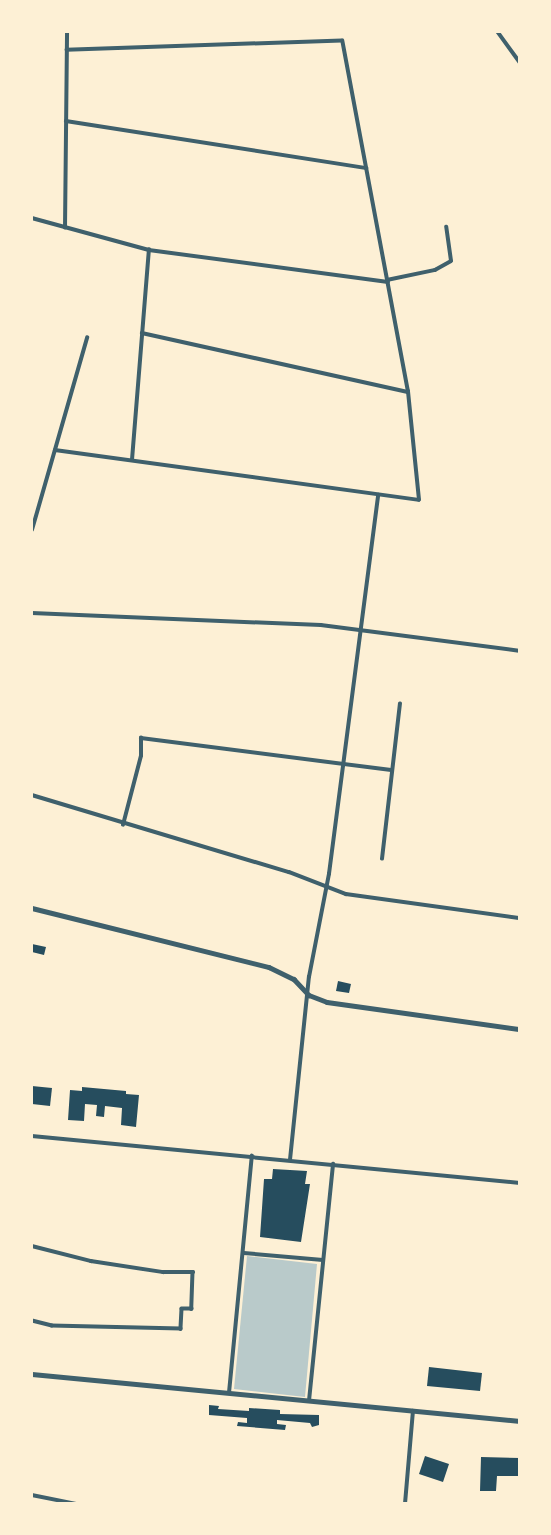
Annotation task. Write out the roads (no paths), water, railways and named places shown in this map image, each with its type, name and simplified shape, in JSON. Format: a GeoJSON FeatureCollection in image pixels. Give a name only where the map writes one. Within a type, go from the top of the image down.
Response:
{"type":"FeatureCollection","features":[{"type":"Feature","properties":{"kind":"street"},"geometry":{"type":"LineString","coordinates":[[65,228],[67,32]]}},
{"type":"Feature","properties":{"kind":"street"},"geometry":{"type":"LineString","coordinates":[[498,32],[520,62]]}},
{"type":"Feature","properties":{"kind":"street"},"geometry":{"type":"LineString","coordinates":[[55,450],[419,500],[408,392],[342,41],[66,50]]}},
{"type":"Feature","properties":{"kind":"street"},"geometry":{"type":"LineString","coordinates":[[66,121],[366,167]]}},
{"type":"Feature","properties":{"kind":"street"},"geometry":{"type":"LineString","coordinates":[[32,219],[149,250],[388,281],[435,270],[451,261],[446,227]]}},
{"type":"Feature","properties":{"kind":"street"},"geometry":{"type":"LineString","coordinates":[[132,460],[149,250]]}},
{"type":"Feature","properties":{"kind":"street"},"geometry":{"type":"LineString","coordinates":[[142,333],[408,392]]}},
{"type":"Feature","properties":{"kind":"street"},"geometry":{"type":"LineString","coordinates":[[32,530],[88,338]]}},
{"type":"Feature","properties":{"kind":"street"},"geometry":{"type":"LineString","coordinates":[[290,1160],[309,977],[327,888],[378,495]]}},
{"type":"Feature","properties":{"kind":"street"},"geometry":{"type":"LineString","coordinates":[[32,613],[321,625],[520,651]]}},
{"type":"Feature","properties":{"kind":"street"},"geometry":{"type":"LineString","coordinates":[[382,859],[400,704]]}},
{"type":"Feature","properties":{"kind":"street"},"geometry":{"type":"LineString","coordinates":[[123,825],[141,755],[141,738],[391,771]]}},
{"type":"Feature","properties":{"kind":"street"},"geometry":{"type":"LineString","coordinates":[[32,795],[123,825],[289,872],[346,894],[520,918]]}},
{"type":"Feature","properties":{"kind":"street"},"geometry":{"type":"LineString","coordinates":[[32,908],[269,967],[293,979],[309,995],[327,1002],[520,1029]]}},
{"type":"Feature","properties":{"kind":"street"},"geometry":{"type":"LineString","coordinates":[[32,1136],[520,1183]]}},
{"type":"Feature","properties":{"kind":"street"},"geometry":{"type":"LineString","coordinates":[[229,1393],[252,1156]]}},
{"type":"Feature","properties":{"kind":"street"},"geometry":{"type":"LineString","coordinates":[[309,1401],[333,1164]]}},
{"type":"Feature","properties":{"kind":"street"},"geometry":{"type":"LineString","coordinates":[[32,1246],[91,1261],[163,1272],[193,1272],[192,1309],[182,1310],[181,1329],[52,1326],[32,1321]]}},
{"type":"Feature","properties":{"kind":"street"},"geometry":{"type":"LineString","coordinates":[[244,1253],[323,1261]]}},
{"type":"Feature","properties":{"kind":"street"},"geometry":{"type":"LineString","coordinates":[[32,1374],[520,1421]]}},
{"type":"Feature","properties":{"kind":"street"},"geometry":{"type":"LineString","coordinates":[[405,1503],[413,1411]]}},
{"type":"Feature","properties":{"kind":"street"},"geometry":{"type":"LineString","coordinates":[[32,1495],[76,1503]]}}]}
